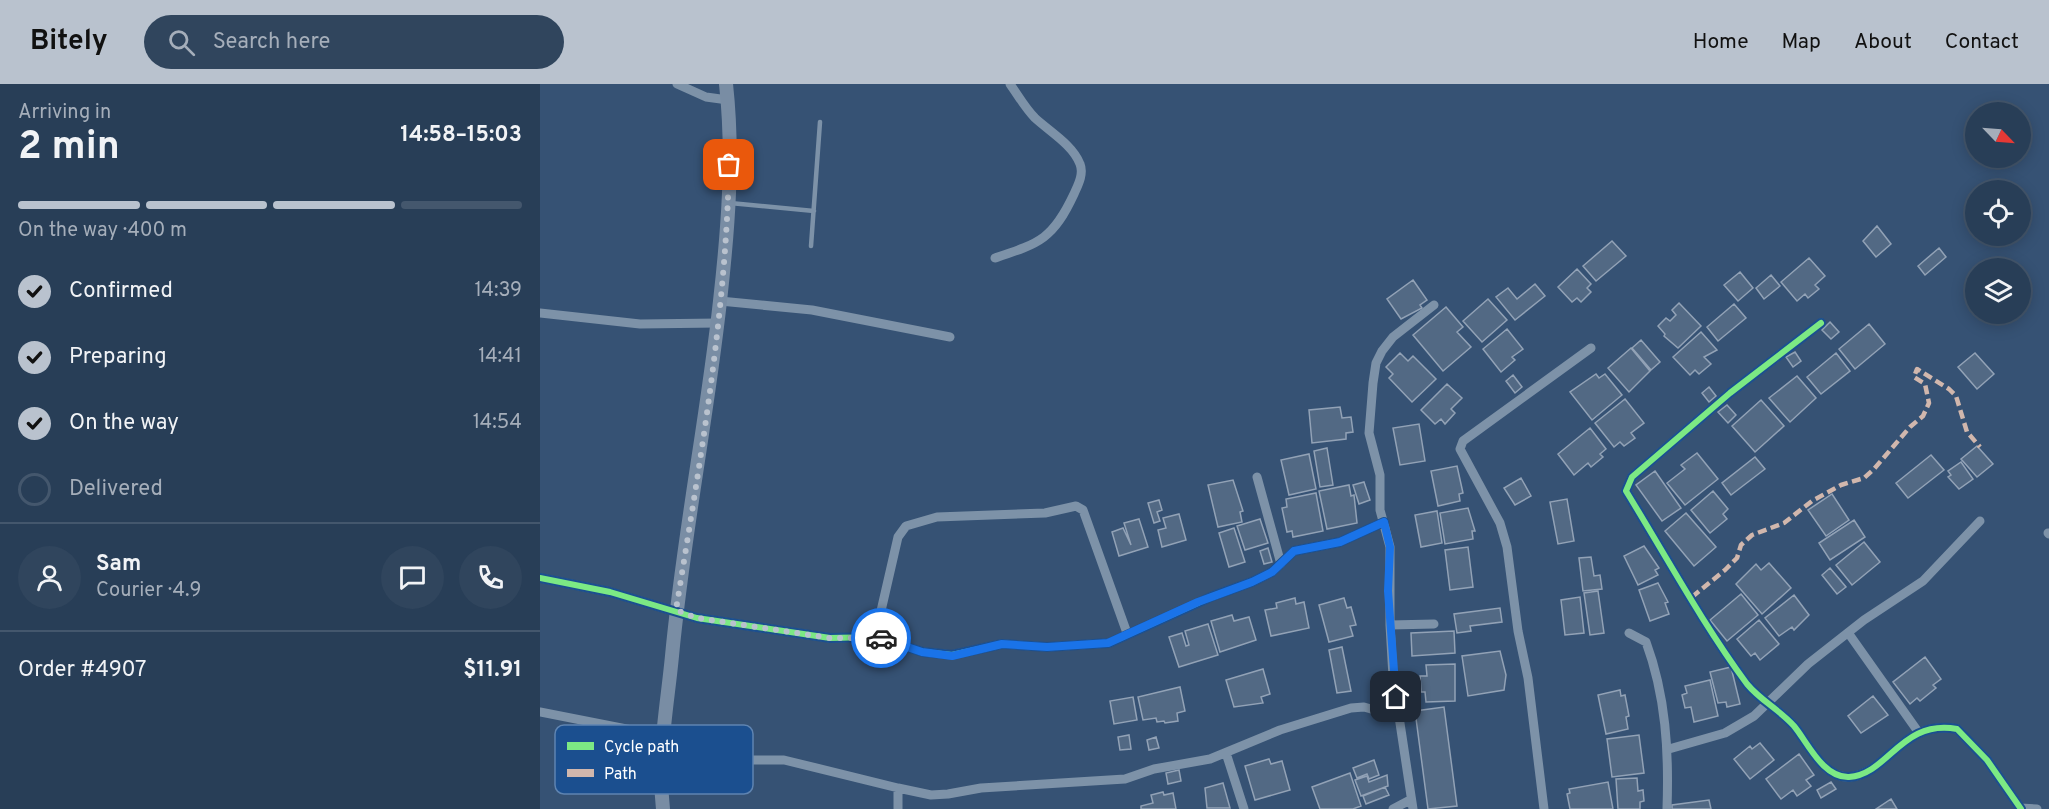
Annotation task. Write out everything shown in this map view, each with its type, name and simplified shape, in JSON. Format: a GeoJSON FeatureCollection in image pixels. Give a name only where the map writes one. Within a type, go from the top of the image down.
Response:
{"type":"FeatureCollection","features":[{"type":"Feature","properties":{"kind":"street"},"geometry":{"type":"LineString","coordinates":[[677,84],[706,97],[728,100]]}},
{"type":"Feature","properties":{"kind":"street"},"geometry":{"type":"LineString","coordinates":[[663,725],[676,610],[725,267],[728,202],[726,84]]}},
{"type":"Feature","properties":{"kind":"street"},"geometry":{"type":"LineString","coordinates":[[995,258],[1036,244],[1049,234],[1063,218],[1082,171],[1080,162],[1052,131],[1035,118],[1010,84]]}},
{"type":"Feature","properties":{"kind":"street"},"geometry":{"type":"LineString","coordinates":[[720,301],[812,310],[950,337]]}},
{"type":"Feature","properties":{"kind":"street"},"geometry":{"type":"LineString","coordinates":[[1393,809],[1411,805],[1390,625],[1388,591],[1391,561],[1380,510],[1380,475],[1369,433],[1376,363],[1393,337],[1434,305]]}},
{"type":"Feature","properties":{"kind":"street"},"geometry":{"type":"LineString","coordinates":[[540,313],[650,324],[718,323]]}},
{"type":"Feature","properties":{"kind":"street"},"geometry":{"type":"LineString","coordinates":[[1821,323],[1730,393],[1632,477],[1627,484],[1626,491],[1719,643],[1748,684],[1767,706],[1789,721],[1824,767],[1837,775],[1848,777],[1863,773],[1919,732],[1941,727],[1962,732],[1987,760],[2021,808],[2037,809]]}},
{"type":"Feature","properties":{"kind":"street"},"geometry":{"type":"LineString","coordinates":[[1544,809],[1528,678],[1518,631],[1507,547],[1496,515],[1460,448],[1463,441],[1591,348]]}},
{"type":"Feature","properties":{"kind":"street"},"geometry":{"type":"LineString","coordinates":[[1257,477],[1281,564]]}},
{"type":"Feature","properties":{"kind":"street"},"geometry":{"type":"LineString","coordinates":[[875,637],[898,537],[906,526],[937,517],[1045,513],[1076,506],[1083,510],[1127,633]]}},
{"type":"Feature","properties":{"kind":"street"},"geometry":{"type":"LineString","coordinates":[[1669,749],[1731,730],[1767,706],[1809,664],[1864,620],[1923,581],[1980,521]]}},
{"type":"Feature","properties":{"kind":"street"},"geometry":{"type":"LineString","coordinates":[[540,578],[610,592],[697,618],[830,638],[875,637],[922,652],[952,656],[1002,644],[1047,647],[1108,643],[1213,596],[1252,582],[1272,572],[1294,551],[1340,542],[1384,522]]}},
{"type":"Feature","properties":{"kind":"street"},"geometry":{"type":"LineString","coordinates":[[1390,625],[1434,624]]}},
{"type":"Feature","properties":{"kind":"street"},"geometry":{"type":"LineString","coordinates":[[1629,633],[1646,642],[1659,677],[1669,749],[1667,809]]}},
{"type":"Feature","properties":{"kind":"street"},"geometry":{"type":"LineString","coordinates":[[1849,634],[1919,732]]}},
{"type":"Feature","properties":{"kind":"street"},"geometry":{"type":"LineString","coordinates":[[753,760],[784,760],[931,795],[948,794],[981,788],[1100,782],[1125,778],[1226,753],[1280,730],[1351,708],[1364,707],[1399,717]]}},
{"type":"Feature","properties":{"kind":"street"},"geometry":{"type":"LineString","coordinates":[[540,712],[606,725]]}},
{"type":"Feature","properties":{"kind":"street"},"geometry":{"type":"LineString","coordinates":[[1226,753],[1244,809]]}},
{"type":"Feature","properties":{"kind":"street"},"geometry":{"type":"LineString","coordinates":[[898,788],[898,809]]}},
{"type":"Feature","properties":{"kind":"street"},"geometry":{"type":"LineString","coordinates":[[662,794],[663,809]]}},
{"type":"Feature","properties":{"kind":"street"},"geometry":{"type":"LineString","coordinates":[[2043,809],[2049,807]]}},
{"type":"Feature","properties":{"kind":"lane"},"geometry":{"type":"LineString","coordinates":[[811,246],[820,122]]}},
{"type":"Feature","properties":{"kind":"lane"},"geometry":{"type":"LineString","coordinates":[[728,202],[814,211]]}},
{"type":"Feature","properties":{"kind":"building"},"geometry":{"type":"Polygon","coordinates":[[[1877,226],[1891,244],[1876,257],[1863,241],[1877,226]]]}},
{"type":"Feature","properties":{"kind":"building"},"geometry":{"type":"Polygon","coordinates":[[[1612,241],[1626,256],[1596,281],[1583,266],[1612,241]]]}},
{"type":"Feature","properties":{"kind":"building"},"geometry":{"type":"Polygon","coordinates":[[[1939,248],[1946,257],[1925,275],[1918,266],[1939,248]]]}},
{"type":"Feature","properties":{"kind":"building"},"geometry":{"type":"Polygon","coordinates":[[[1809,258],[1825,276],[1815,285],[1819,289],[1808,298],[1805,294],[1797,301],[1781,282],[1809,258]]]}},
{"type":"Feature","properties":{"kind":"building"},"geometry":{"type":"Polygon","coordinates":[[[1577,269],[1591,284],[1587,288],[1591,292],[1581,302],[1577,298],[1572,302],[1558,287],[1577,269]]]}},
{"type":"Feature","properties":{"kind":"building"},"geometry":{"type":"Polygon","coordinates":[[[1740,272],[1753,288],[1738,301],[1724,285],[1740,272]]]}},
{"type":"Feature","properties":{"kind":"building"},"geometry":{"type":"Polygon","coordinates":[[[1771,275],[1780,286],[1764,299],[1756,288],[1771,275]]]}},
{"type":"Feature","properties":{"kind":"building"},"geometry":{"type":"Polygon","coordinates":[[[1413,280],[1427,300],[1420,305],[1422,308],[1401,319],[1387,299],[1413,280]]]}},
{"type":"Feature","properties":{"kind":"building"},"geometry":{"type":"Polygon","coordinates":[[[1535,284],[1545,296],[1515,320],[1496,297],[1508,288],[1517,299],[1535,284]]]}},
{"type":"Feature","properties":{"kind":"building"},"geometry":{"type":"Polygon","coordinates":[[[1488,299],[1507,320],[1482,342],[1463,321],[1488,299]]]}},
{"type":"Feature","properties":{"kind":"building"},"geometry":{"type":"Polygon","coordinates":[[[1679,303],[1701,326],[1678,348],[1664,336],[1665,334],[1658,326],[1666,318],[1670,321],[1676,315],[1672,310],[1679,303]]]}},
{"type":"Feature","properties":{"kind":"building"},"geometry":{"type":"Polygon","coordinates":[[[1734,304],[1746,318],[1718,341],[1707,327],[1734,304]]]}},
{"type":"Feature","properties":{"kind":"building"},"geometry":{"type":"Polygon","coordinates":[[[1446,307],[1463,327],[1457,332],[1471,347],[1443,371],[1413,335],[1446,307]]]}},
{"type":"Feature","properties":{"kind":"building"},"geometry":{"type":"Polygon","coordinates":[[[1830,322],[1839,332],[1831,339],[1822,330],[1830,322]]]}},
{"type":"Feature","properties":{"kind":"building"},"geometry":{"type":"Polygon","coordinates":[[[1869,324],[1885,344],[1855,369],[1839,349],[1869,324]]]}},
{"type":"Feature","properties":{"kind":"building"},"geometry":{"type":"Polygon","coordinates":[[[1507,329],[1523,349],[1512,357],[1515,360],[1501,372],[1483,349],[1507,329]]]}},
{"type":"Feature","properties":{"kind":"building"},"geometry":{"type":"Polygon","coordinates":[[[1701,332],[1717,350],[1704,357],[1711,364],[1699,374],[1695,370],[1690,375],[1673,357],[1701,332]]]}},
{"type":"Feature","properties":{"kind":"building"},"geometry":{"type":"Polygon","coordinates":[[[1641,340],[1660,362],[1651,370],[1632,348],[1641,340]]]}},
{"type":"Feature","properties":{"kind":"building"},"geometry":{"type":"Polygon","coordinates":[[[1631,348],[1650,371],[1629,392],[1608,368],[1631,348]]]}},
{"type":"Feature","properties":{"kind":"building"},"geometry":{"type":"Polygon","coordinates":[[[1795,352],[1801,361],[1793,367],[1786,357],[1795,352]]]}},
{"type":"Feature","properties":{"kind":"building"},"geometry":{"type":"Polygon","coordinates":[[[1400,353],[1408,361],[1413,356],[1436,379],[1412,402],[1389,378],[1393,374],[1386,367],[1400,353]]]}},
{"type":"Feature","properties":{"kind":"building"},"geometry":{"type":"Polygon","coordinates":[[[1836,353],[1850,371],[1821,394],[1807,377],[1836,353]]]}},
{"type":"Feature","properties":{"kind":"building"},"geometry":{"type":"Polygon","coordinates":[[[1975,353],[1994,374],[1977,389],[1958,367],[1975,353]]]}},
{"type":"Feature","properties":{"kind":"building"},"geometry":{"type":"Polygon","coordinates":[[[1596,374],[1599,378],[1605,374],[1622,395],[1592,420],[1570,392],[1596,374]]]}},
{"type":"Feature","properties":{"kind":"building"},"geometry":{"type":"Polygon","coordinates":[[[1513,375],[1522,387],[1515,393],[1506,381],[1513,375]]]}},
{"type":"Feature","properties":{"kind":"building"},"geometry":{"type":"Polygon","coordinates":[[[1797,376],[1816,398],[1790,422],[1769,398],[1797,376]]]}},
{"type":"Feature","properties":{"kind":"building"},"geometry":{"type":"Polygon","coordinates":[[[1447,384],[1462,398],[1451,409],[1455,413],[1445,424],[1441,419],[1435,424],[1421,410],[1447,384]]]}},
{"type":"Feature","properties":{"kind":"building"},"geometry":{"type":"Polygon","coordinates":[[[1709,387],[1716,396],[1709,402],[1702,393],[1709,387]]]}},
{"type":"Feature","properties":{"kind":"building"},"geometry":{"type":"Polygon","coordinates":[[[1625,399],[1644,423],[1631,433],[1635,438],[1624,446],[1620,442],[1614,447],[1595,423],[1625,399]]]}},
{"type":"Feature","properties":{"kind":"building"},"geometry":{"type":"Polygon","coordinates":[[[1761,400],[1784,426],[1755,452],[1732,426],[1761,400]]]}},
{"type":"Feature","properties":{"kind":"building"},"geometry":{"type":"Polygon","coordinates":[[[1727,405],[1736,415],[1728,423],[1718,412],[1727,405]]]}},
{"type":"Feature","properties":{"kind":"building"},"geometry":{"type":"Polygon","coordinates":[[[1340,407],[1342,418],[1351,417],[1353,432],[1346,433],[1346,439],[1312,443],[1309,410],[1340,407]]]}},
{"type":"Feature","properties":{"kind":"building"},"geometry":{"type":"Polygon","coordinates":[[[1419,424],[1425,461],[1400,465],[1393,428],[1419,424]]]}},
{"type":"Feature","properties":{"kind":"building"},"geometry":{"type":"Polygon","coordinates":[[[1590,428],[1606,449],[1600,454],[1603,457],[1591,467],[1588,463],[1574,475],[1558,454],[1590,428]]]}},
{"type":"Feature","properties":{"kind":"building"},"geometry":{"type":"Polygon","coordinates":[[[1977,446],[1993,464],[1977,477],[1961,459],[1977,446]]]}},
{"type":"Feature","properties":{"kind":"building"},"geometry":{"type":"Polygon","coordinates":[[[1327,448],[1333,485],[1320,487],[1314,451],[1327,448]]]}},
{"type":"Feature","properties":{"kind":"building"},"geometry":{"type":"Polygon","coordinates":[[[1697,453],[1718,479],[1685,505],[1667,483],[1685,469],[1681,465],[1697,453]]]}},
{"type":"Feature","properties":{"kind":"building"},"geometry":{"type":"Polygon","coordinates":[[[1309,454],[1316,489],[1289,495],[1281,460],[1309,454]]]}},
{"type":"Feature","properties":{"kind":"building"},"geometry":{"type":"Polygon","coordinates":[[[1931,455],[1944,470],[1908,498],[1896,483],[1931,455]]]}},
{"type":"Feature","properties":{"kind":"building"},"geometry":{"type":"Polygon","coordinates":[[[1755,457],[1765,469],[1731,495],[1722,483],[1755,457]]]}},
{"type":"Feature","properties":{"kind":"building"},"geometry":{"type":"Polygon","coordinates":[[[1961,462],[1973,479],[1959,489],[1948,477],[1951,475],[1948,471],[1961,462]]]}},
{"type":"Feature","properties":{"kind":"building"},"geometry":{"type":"Polygon","coordinates":[[[1457,466],[1463,493],[1459,494],[1460,501],[1438,506],[1431,471],[1457,466]]]}},
{"type":"Feature","properties":{"kind":"building"},"geometry":{"type":"Polygon","coordinates":[[[1655,471],[1681,508],[1662,521],[1636,485],[1655,471]]]}},
{"type":"Feature","properties":{"kind":"building"},"geometry":{"type":"Polygon","coordinates":[[[1521,478],[1531,496],[1515,505],[1504,488],[1521,478]]]}},
{"type":"Feature","properties":{"kind":"building"},"geometry":{"type":"Polygon","coordinates":[[[1233,480],[1243,511],[1240,512],[1242,522],[1218,527],[1208,485],[1233,480]]]}},
{"type":"Feature","properties":{"kind":"building"},"geometry":{"type":"Polygon","coordinates":[[[1364,482],[1370,500],[1359,504],[1353,485],[1364,482]]]}},
{"type":"Feature","properties":{"kind":"building"},"geometry":{"type":"Polygon","coordinates":[[[1349,485],[1351,496],[1354,495],[1357,523],[1327,529],[1319,491],[1349,485]]]}},
{"type":"Feature","properties":{"kind":"building"},"geometry":{"type":"Polygon","coordinates":[[[1713,491],[1728,509],[1723,514],[1727,519],[1710,533],[1691,510],[1713,491]]]}},
{"type":"Feature","properties":{"kind":"building"},"geometry":{"type":"Polygon","coordinates":[[[1316,493],[1323,531],[1293,537],[1292,531],[1287,532],[1282,508],[1287,507],[1286,499],[1316,493]]]}},
{"type":"Feature","properties":{"kind":"building"},"geometry":{"type":"Polygon","coordinates":[[[1832,494],[1849,520],[1826,536],[1808,510],[1832,494]]]}},
{"type":"Feature","properties":{"kind":"building"},"geometry":{"type":"Polygon","coordinates":[[[1567,499],[1574,541],[1558,544],[1550,502],[1567,499]]]}},
{"type":"Feature","properties":{"kind":"building"},"geometry":{"type":"Polygon","coordinates":[[[1159,500],[1162,510],[1157,512],[1160,521],[1154,523],[1148,503],[1159,500]]]}},
{"type":"Feature","properties":{"kind":"building"},"geometry":{"type":"Polygon","coordinates":[[[1468,508],[1475,531],[1472,531],[1473,539],[1445,544],[1440,513],[1468,508]]]}},
{"type":"Feature","properties":{"kind":"building"},"geometry":{"type":"Polygon","coordinates":[[[1437,511],[1442,543],[1421,547],[1415,515],[1437,511]]]}},
{"type":"Feature","properties":{"kind":"building"},"geometry":{"type":"Polygon","coordinates":[[[1686,513],[1716,547],[1694,566],[1665,531],[1686,513]]]}},
{"type":"Feature","properties":{"kind":"building"},"geometry":{"type":"Polygon","coordinates":[[[1179,514],[1186,540],[1162,547],[1158,530],[1166,528],[1163,518],[1179,514]]]}},
{"type":"Feature","properties":{"kind":"building"},"geometry":{"type":"Polygon","coordinates":[[[1139,519],[1148,547],[1119,556],[1112,532],[1123,528],[1131,545],[1124,523],[1139,519]]]}},
{"type":"Feature","properties":{"kind":"building"},"geometry":{"type":"Polygon","coordinates":[[[1260,519],[1268,543],[1245,550],[1237,526],[1260,519]]]}},
{"type":"Feature","properties":{"kind":"building"},"geometry":{"type":"Polygon","coordinates":[[[1854,520],[1865,537],[1830,560],[1819,543],[1854,520]]]}},
{"type":"Feature","properties":{"kind":"building"},"geometry":{"type":"Polygon","coordinates":[[[1234,528],[1245,562],[1229,567],[1219,533],[1234,528]]]}},
{"type":"Feature","properties":{"kind":"building"},"geometry":{"type":"Polygon","coordinates":[[[1864,542],[1880,562],[1852,585],[1836,565],[1864,542]]]}},
{"type":"Feature","properties":{"kind":"building"},"geometry":{"type":"Polygon","coordinates":[[[1644,546],[1659,568],[1655,570],[1658,575],[1638,585],[1624,556],[1644,546]]]}},
{"type":"Feature","properties":{"kind":"building"},"geometry":{"type":"Polygon","coordinates":[[[1468,547],[1473,587],[1450,590],[1445,550],[1468,547]]]}},
{"type":"Feature","properties":{"kind":"building"},"geometry":{"type":"Polygon","coordinates":[[[1268,548],[1272,562],[1264,564],[1260,551],[1268,548]]]}},
{"type":"Feature","properties":{"kind":"building"},"geometry":{"type":"Polygon","coordinates":[[[1591,557],[1594,576],[1600,575],[1602,589],[1583,591],[1579,558],[1591,557]]]}},
{"type":"Feature","properties":{"kind":"building"},"geometry":{"type":"Polygon","coordinates":[[[1769,563],[1791,588],[1762,614],[1736,584],[1756,564],[1761,570],[1769,563]]]}},
{"type":"Feature","properties":{"kind":"building"},"geometry":{"type":"Polygon","coordinates":[[[1830,568],[1846,587],[1837,594],[1822,575],[1830,568]]]}},
{"type":"Feature","properties":{"kind":"building"},"geometry":{"type":"Polygon","coordinates":[[[1658,583],[1668,602],[1665,603],[1669,614],[1650,621],[1639,590],[1658,583]]]}},
{"type":"Feature","properties":{"kind":"building"},"geometry":{"type":"Polygon","coordinates":[[[1598,591],[1604,633],[1590,635],[1584,593],[1598,591]]]}},
{"type":"Feature","properties":{"kind":"building"},"geometry":{"type":"Polygon","coordinates":[[[1741,594],[1758,615],[1727,641],[1710,620],[1741,594]]]}},
{"type":"Feature","properties":{"kind":"building"},"geometry":{"type":"Polygon","coordinates":[[[1794,595],[1809,615],[1794,630],[1792,627],[1779,636],[1765,618],[1794,595]]]}},
{"type":"Feature","properties":{"kind":"building"},"geometry":{"type":"Polygon","coordinates":[[[1580,597],[1584,633],[1565,635],[1561,600],[1580,597]]]}},
{"type":"Feature","properties":{"kind":"building"},"geometry":{"type":"Polygon","coordinates":[[[1295,598],[1296,604],[1304,602],[1309,628],[1271,636],[1265,610],[1277,608],[1276,603],[1295,598]]]}},
{"type":"Feature","properties":{"kind":"building"},"geometry":{"type":"Polygon","coordinates":[[[1344,598],[1347,608],[1351,607],[1356,625],[1350,626],[1353,636],[1329,642],[1319,605],[1344,598]]]}},
{"type":"Feature","properties":{"kind":"building"},"geometry":{"type":"Polygon","coordinates":[[[1500,608],[1502,622],[1470,626],[1471,631],[1457,633],[1454,614],[1500,608]]]}},
{"type":"Feature","properties":{"kind":"building"},"geometry":{"type":"Polygon","coordinates":[[[1232,615],[1234,621],[1249,617],[1256,640],[1220,652],[1211,621],[1232,615]]]}},
{"type":"Feature","properties":{"kind":"building"},"geometry":{"type":"Polygon","coordinates":[[[1759,620],[1779,644],[1760,660],[1755,653],[1751,656],[1737,639],[1759,620]]]}},
{"type":"Feature","properties":{"kind":"building"},"geometry":{"type":"Polygon","coordinates":[[[1208,624],[1218,655],[1179,667],[1169,637],[1182,633],[1186,646],[1189,645],[1185,631],[1208,624]]]}},
{"type":"Feature","properties":{"kind":"building"},"geometry":{"type":"Polygon","coordinates":[[[1454,631],[1455,653],[1412,656],[1411,633],[1454,631]]]}},
{"type":"Feature","properties":{"kind":"building"},"geometry":{"type":"Polygon","coordinates":[[[1342,647],[1351,691],[1337,693],[1329,650],[1342,647]]]}},
{"type":"Feature","properties":{"kind":"building"},"geometry":{"type":"Polygon","coordinates":[[[1500,651],[1506,675],[1504,690],[1468,696],[1462,656],[1500,651]]]}},
{"type":"Feature","properties":{"kind":"building"},"geometry":{"type":"Polygon","coordinates":[[[1925,657],[1941,679],[1933,685],[1936,688],[1920,701],[1917,698],[1910,704],[1893,682],[1925,657]]]}},
{"type":"Feature","properties":{"kind":"building"},"geometry":{"type":"Polygon","coordinates":[[[1455,664],[1455,701],[1426,702],[1425,692],[1421,692],[1420,676],[1427,676],[1426,665],[1455,664]]]}},
{"type":"Feature","properties":{"kind":"building"},"geometry":{"type":"Polygon","coordinates":[[[1731,667],[1740,704],[1727,707],[1726,702],[1718,703],[1710,672],[1731,667]]]}},
{"type":"Feature","properties":{"kind":"building"},"geometry":{"type":"Polygon","coordinates":[[[1263,669],[1270,694],[1261,697],[1263,703],[1234,707],[1226,680],[1263,669]]]}},
{"type":"Feature","properties":{"kind":"building"},"geometry":{"type":"Polygon","coordinates":[[[1710,680],[1718,716],[1694,722],[1691,707],[1685,708],[1682,695],[1687,693],[1685,686],[1710,680]]]}},
{"type":"Feature","properties":{"kind":"building"},"geometry":{"type":"Polygon","coordinates":[[[1180,687],[1185,711],[1177,713],[1178,721],[1157,722],[1156,718],[1143,720],[1138,697],[1180,687]]]}},
{"type":"Feature","properties":{"kind":"building"},"geometry":{"type":"Polygon","coordinates":[[[1620,690],[1621,696],[1625,695],[1629,716],[1626,717],[1628,729],[1606,734],[1598,695],[1620,690]]]}},
{"type":"Feature","properties":{"kind":"building"},"geometry":{"type":"Polygon","coordinates":[[[1873,696],[1888,715],[1861,733],[1848,716],[1873,696]]]}},
{"type":"Feature","properties":{"kind":"building"},"geometry":{"type":"Polygon","coordinates":[[[1133,697],[1137,720],[1114,724],[1110,701],[1133,697]]]}},
{"type":"Feature","properties":{"kind":"building"},"geometry":{"type":"Polygon","coordinates":[[[1444,707],[1457,806],[1428,809],[1415,711],[1444,707]]]}},
{"type":"Feature","properties":{"kind":"building"},"geometry":{"type":"Polygon","coordinates":[[[1129,735],[1131,749],[1120,750],[1118,737],[1129,735]]]}},
{"type":"Feature","properties":{"kind":"building"},"geometry":{"type":"Polygon","coordinates":[[[1639,735],[1644,773],[1612,777],[1607,739],[1639,735]]]}},
{"type":"Feature","properties":{"kind":"building"},"geometry":{"type":"Polygon","coordinates":[[[1156,737],[1159,748],[1149,750],[1147,740],[1156,737]]]}},
{"type":"Feature","properties":{"kind":"building"},"geometry":{"type":"Polygon","coordinates":[[[1760,743],[1774,760],[1750,779],[1734,759],[1750,746],[1752,749],[1760,743]]]}},
{"type":"Feature","properties":{"kind":"building"},"geometry":{"type":"Polygon","coordinates":[[[1799,754],[1814,775],[1806,780],[1811,786],[1797,796],[1793,790],[1781,799],[1766,779],[1799,754]]]}},
{"type":"Feature","properties":{"kind":"building"},"geometry":{"type":"Polygon","coordinates":[[[1269,759],[1271,764],[1282,761],[1290,790],[1255,800],[1245,766],[1269,759]]]}},
{"type":"Feature","properties":{"kind":"building"},"geometry":{"type":"Polygon","coordinates":[[[1374,760],[1379,775],[1369,779],[1367,774],[1357,778],[1353,768],[1374,760]]]}},
{"type":"Feature","properties":{"kind":"building"},"geometry":{"type":"Polygon","coordinates":[[[1179,770],[1181,781],[1168,784],[1166,773],[1179,770]]]}},
{"type":"Feature","properties":{"kind":"building"},"geometry":{"type":"Polygon","coordinates":[[[1350,773],[1361,806],[1353,809],[1320,809],[1312,787],[1350,773]]]}},
{"type":"Feature","properties":{"kind":"building"},"geometry":{"type":"Polygon","coordinates":[[[1387,775],[1388,786],[1361,796],[1355,780],[1367,776],[1369,782],[1387,775]]]}},
{"type":"Feature","properties":{"kind":"building"},"geometry":{"type":"Polygon","coordinates":[[[1637,778],[1638,791],[1643,790],[1644,801],[1640,802],[1640,809],[1618,809],[1616,779],[1637,778]]]}},
{"type":"Feature","properties":{"kind":"building"},"geometry":{"type":"Polygon","coordinates":[[[1608,782],[1613,809],[1570,809],[1567,794],[1570,793],[1569,789],[1608,782]]]}},
{"type":"Feature","properties":{"kind":"building"},"geometry":{"type":"Polygon","coordinates":[[[1831,782],[1836,789],[1821,798],[1817,790],[1831,782]]]}},
{"type":"Feature","properties":{"kind":"building"},"geometry":{"type":"Polygon","coordinates":[[[1223,783],[1230,808],[1207,808],[1205,788],[1223,783]]]}},
{"type":"Feature","properties":{"kind":"building"},"geometry":{"type":"Polygon","coordinates":[[[1385,787],[1389,795],[1366,804],[1363,796],[1385,787]]]}},
{"type":"Feature","properties":{"kind":"building"},"geometry":{"type":"Polygon","coordinates":[[[1163,792],[1164,795],[1173,793],[1176,809],[1141,809],[1141,806],[1153,803],[1151,795],[1163,792]]]}},
{"type":"Feature","properties":{"kind":"building"},"geometry":{"type":"Polygon","coordinates":[[[1891,799],[1897,809],[1876,809],[1891,799]]]}},
{"type":"Feature","properties":{"kind":"building"},"geometry":{"type":"Polygon","coordinates":[[[1709,800],[1711,809],[1672,809],[1672,805],[1709,800]]]}},
{"type":"Feature","properties":{"kind":"marked path"},"geometry":{"type":"LineString","coordinates":[[1692,597],[1737,558],[1741,545],[1752,535],[1784,523],[1812,501],[1841,485],[1864,478],[1874,469],[1910,427],[1923,416],[1929,403],[1925,384],[1914,377],[1917,369],[1956,396],[1967,432],[1980,447]]}},
{"type":"Feature","properties":{"kind":"cycle path"},"geometry":{"type":"LineString","coordinates":[[1821,323],[1730,393],[1632,477],[1626,491],[1699,613],[1747,684],[1794,726],[1817,758],[1831,772],[1849,777],[1863,774],[1909,739],[1922,732],[1938,728],[1957,729],[1987,760],[2021,809]]}},
{"type":"Feature","properties":{"kind":"cycle path"},"geometry":{"type":"LineString","coordinates":[[540,578],[610,592],[697,618],[830,638],[875,637],[923,652],[952,655],[1002,644],[1047,647],[1109,643],[1213,596],[1252,582],[1272,572],[1294,551],[1340,542],[1384,522]]}},
{"type":"Feature","properties":{"kind":"way so far"},"geometry":{"type":"LineString","coordinates":[[729,165],[725,267],[703,442],[676,610],[697,618],[830,638],[881,638]]}},
{"type":"Feature","properties":{"kind":"route"},"geometry":{"type":"LineString","coordinates":[[881,638],[922,652],[952,656],[965,654],[981,647],[1002,644],[1047,647],[1108,643],[1198,602],[1252,582],[1272,572],[1294,551],[1340,542],[1384,522],[1391,561],[1388,591],[1396,697]]}}]}
